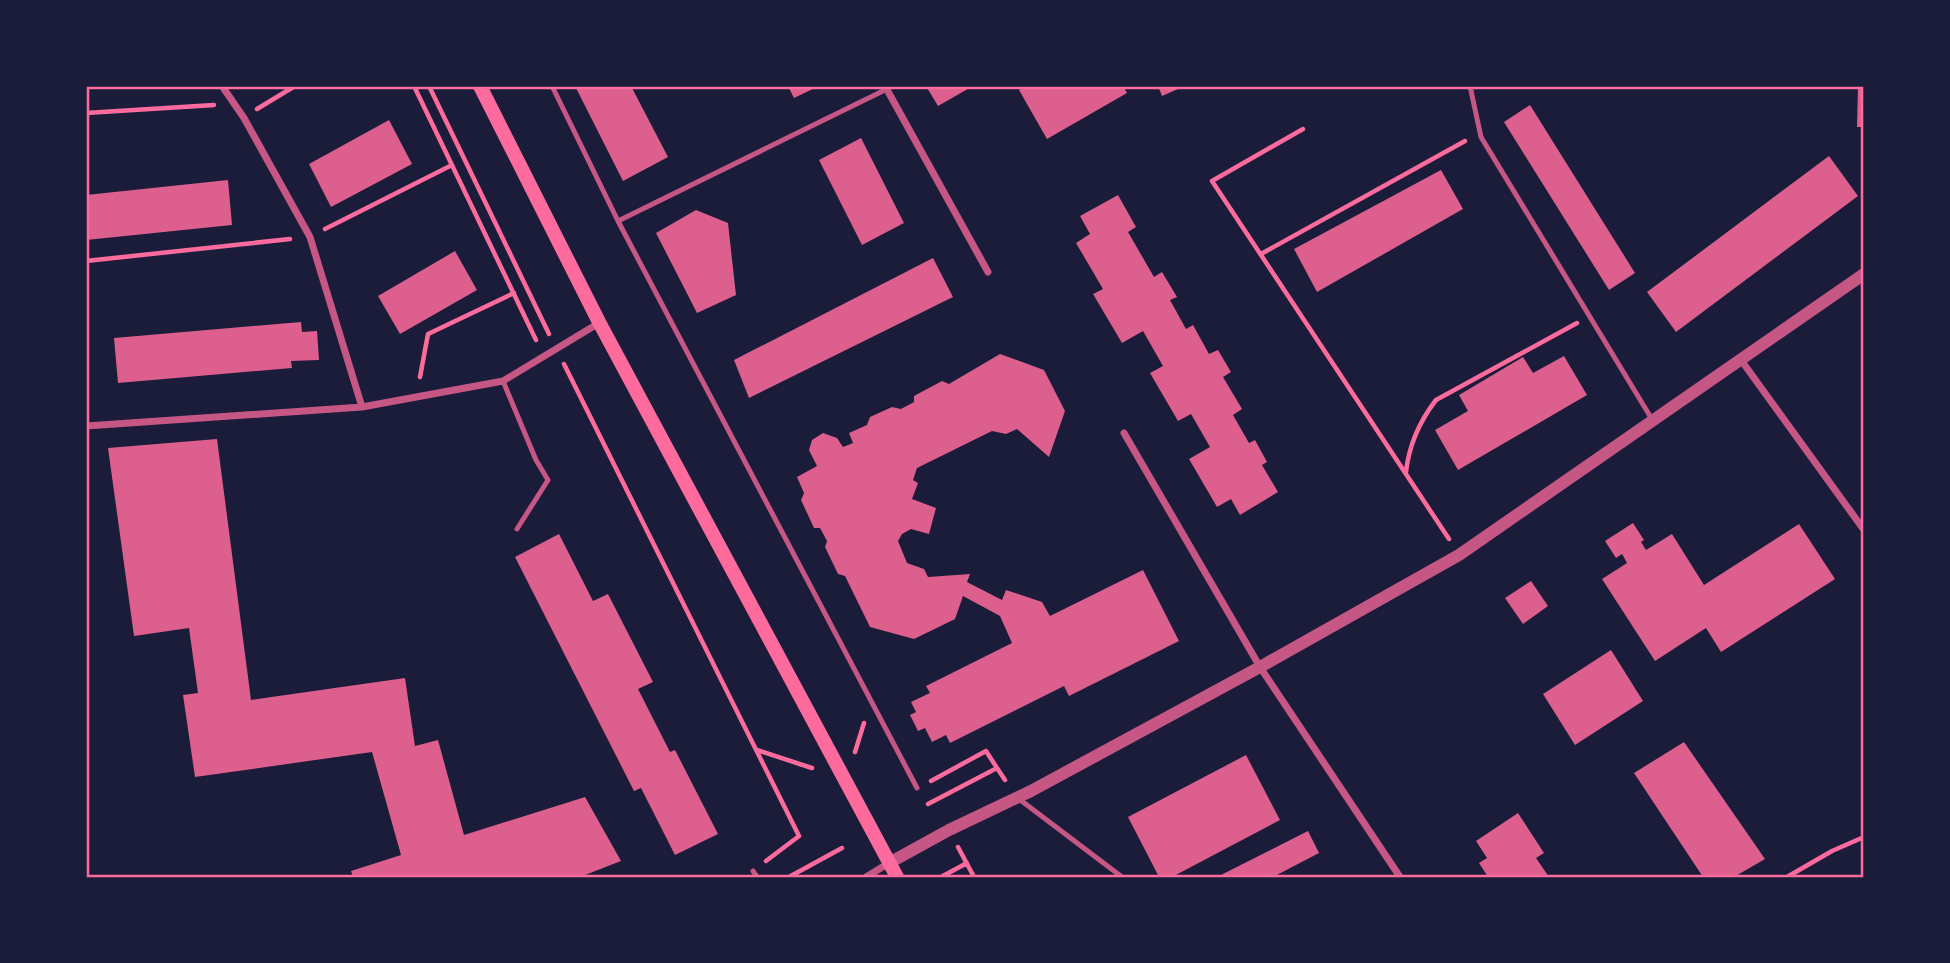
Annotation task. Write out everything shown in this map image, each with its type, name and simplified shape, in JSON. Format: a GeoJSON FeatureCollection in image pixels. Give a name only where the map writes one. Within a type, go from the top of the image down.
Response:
{"type":"FeatureCollection","features":[{"type":"Feature","properties":{"kind":"main road"},"geometry":{"type":"LineString","coordinates":[[480,86],[599,323],[897,877]]}},
{"type":"Feature","properties":{"kind":"street"},"geometry":{"type":"LineString","coordinates":[[222,86],[244,118],[310,237],[362,407]]}},
{"type":"Feature","properties":{"kind":"street"},"geometry":{"type":"LineString","coordinates":[[886,87],[988,272]]}},
{"type":"Feature","properties":{"kind":"street"},"geometry":{"type":"LineString","coordinates":[[866,877],[949,830],[1260,667],[1459,555],[1864,274]]}},
{"type":"Feature","properties":{"kind":"street"},"geometry":{"type":"LineString","coordinates":[[86,426],[362,407],[503,381],[599,323]]}},
{"type":"Feature","properties":{"kind":"street"},"geometry":{"type":"LineString","coordinates":[[1741,360],[1864,530]]}},
{"type":"Feature","properties":{"kind":"street"},"geometry":{"type":"LineString","coordinates":[[1124,433],[1260,667],[1400,877]]}},
{"type":"Feature","properties":{"kind":"lane"},"geometry":{"type":"LineString","coordinates":[[552,86],[618,221],[918,788]]}},
{"type":"Feature","properties":{"kind":"lane"},"geometry":{"type":"LineString","coordinates":[[1470,86],[1480,132],[1653,421]]}},
{"type":"Feature","properties":{"kind":"lane"},"geometry":{"type":"LineString","coordinates":[[618,221],[886,87]]}},
{"type":"Feature","properties":{"kind":"lane"},"geometry":{"type":"LineString","coordinates":[[503,381],[536,460],[548,480],[517,529]]}},
{"type":"Feature","properties":{"kind":"lane"},"geometry":{"type":"LineString","coordinates":[[1016,797],[1122,877]]}},
{"type":"Feature","properties":{"kind":"lane"},"geometry":{"type":"LineString","coordinates":[[753,871],[757,877]]}},
{"type":"Feature","properties":{"kind":"path"},"geometry":{"type":"LineString","coordinates":[[244,118],[295,86]]}},
{"type":"Feature","properties":{"kind":"path"},"geometry":{"type":"LineString","coordinates":[[414,86],[543,355]]}},
{"type":"Feature","properties":{"kind":"path"},"geometry":{"type":"LineString","coordinates":[[429,86],[555,348],[799,836],[753,871]]}},
{"type":"Feature","properties":{"kind":"path"},"geometry":{"type":"LineString","coordinates":[[86,113],[233,104]]}},
{"type":"Feature","properties":{"kind":"path"},"geometry":{"type":"LineString","coordinates":[[1303,129],[1212,181],[1459,555]]}},
{"type":"Feature","properties":{"kind":"path"},"geometry":{"type":"LineString","coordinates":[[1261,254],[1480,132]]}},
{"type":"Feature","properties":{"kind":"path"},"geometry":{"type":"LineString","coordinates":[[86,261],[310,237],[452,165]]}},
{"type":"Feature","properties":{"kind":"path"},"geometry":{"type":"LineString","coordinates":[[416,398],[428,334],[514,293]]}},
{"type":"Feature","properties":{"kind":"path"},"geometry":{"type":"LineString","coordinates":[[1406,473],[1408,458],[1421,420],[1436,400],[1590,316]]}},
{"type":"Feature","properties":{"kind":"path"},"geometry":{"type":"LineString","coordinates":[[757,749],[846,779],[871,702]]}},
{"type":"Feature","properties":{"kind":"path"},"geometry":{"type":"LineString","coordinates":[[918,788],[986,751],[1016,797]]}},
{"type":"Feature","properties":{"kind":"path"},"geometry":{"type":"LineString","coordinates":[[922,808],[997,768]]}},
{"type":"Feature","properties":{"kind":"path"},"geometry":{"type":"LineString","coordinates":[[949,830],[974,877]]}},
{"type":"Feature","properties":{"kind":"path"},"geometry":{"type":"LineString","coordinates":[[1787,877],[1832,851],[1864,837]]}},
{"type":"Feature","properties":{"kind":"path"},"geometry":{"type":"LineString","coordinates":[[789,877],[842,848]]}},
{"type":"Feature","properties":{"kind":"path"},"geometry":{"type":"LineString","coordinates":[[941,877],[967,863]]}},
{"type":"Feature","properties":{"kind":"building"},"geometry":{"type":"Polygon","coordinates":[[[575,86],[631,86],[668,157],[623,181],[575,86]]]}},
{"type":"Feature","properties":{"kind":"building"},"geometry":{"type":"Polygon","coordinates":[[[788,86],[819,86],[794,98],[788,86]]]}},
{"type":"Feature","properties":{"kind":"building"},"geometry":{"type":"Polygon","coordinates":[[[926,86],[973,86],[938,106],[926,86]]]}},
{"type":"Feature","properties":{"kind":"building"},"geometry":{"type":"Polygon","coordinates":[[[1027,86],[1123,86],[1127,93],[1047,139],[1019,90],[1027,86]]]}},
{"type":"Feature","properties":{"kind":"building"},"geometry":{"type":"Polygon","coordinates":[[[1158,86],[1185,86],[1162,96],[1158,86]]]}},
{"type":"Feature","properties":{"kind":"building"},"geometry":{"type":"Polygon","coordinates":[[[1858,86],[1864,86],[1864,127],[1857,127],[1858,86]]]}},
{"type":"Feature","properties":{"kind":"building"},"geometry":{"type":"Polygon","coordinates":[[[1530,105],[1635,273],[1609,290],[1504,122],[1530,105]]]}},
{"type":"Feature","properties":{"kind":"building"},"geometry":{"type":"Polygon","coordinates":[[[389,120],[412,164],[331,207],[309,164],[389,120]]]}},
{"type":"Feature","properties":{"kind":"building"},"geometry":{"type":"Polygon","coordinates":[[[861,138],[904,223],[862,245],[819,160],[861,138]]]}},
{"type":"Feature","properties":{"kind":"building"},"geometry":{"type":"Polygon","coordinates":[[[1829,156],[1858,196],[1676,332],[1647,292],[1829,156]]]}},
{"type":"Feature","properties":{"kind":"building"},"geometry":{"type":"Polygon","coordinates":[[[1441,170],[1463,209],[1317,292],[1294,249],[1441,170]]]}},
{"type":"Feature","properties":{"kind":"building"},"geometry":{"type":"Polygon","coordinates":[[[228,180],[232,225],[86,240],[86,195],[228,180]]]}},
{"type":"Feature","properties":{"kind":"building"},"geometry":{"type":"Polygon","coordinates":[[[1118,195],[1136,227],[1128,232],[1154,277],[1162,272],[1177,297],[1170,300],[1186,329],[1193,325],[1209,354],[1218,350],[1231,372],[1223,377],[1242,409],[1233,415],[1249,443],[1255,440],[1267,462],[1262,465],[1278,492],[1240,515],[1231,499],[1217,507],[1189,459],[1210,447],[1191,414],[1178,421],[1150,373],[1163,366],[1143,331],[1122,343],[1093,294],[1103,289],[1076,243],[1090,234],[1080,216],[1118,195]]]}},
{"type":"Feature","properties":{"kind":"building"},"geometry":{"type":"Polygon","coordinates":[[[696,210],[728,223],[736,295],[697,313],[656,233],[696,210]]]}},
{"type":"Feature","properties":{"kind":"building"},"geometry":{"type":"Polygon","coordinates":[[[455,251],[477,290],[400,334],[378,296],[455,251]]]}},
{"type":"Feature","properties":{"kind":"building"},"geometry":{"type":"Polygon","coordinates":[[[933,258],[953,297],[749,398],[734,360],[933,258]]]}},
{"type":"Feature","properties":{"kind":"building"},"geometry":{"type":"Polygon","coordinates":[[[301,322],[302,332],[317,331],[319,360],[291,361],[292,368],[118,383],[114,338],[301,322]]]}},
{"type":"Feature","properties":{"kind":"building"},"geometry":{"type":"Polygon","coordinates":[[[1000,354],[1044,370],[1065,411],[1049,457],[1017,429],[1006,434],[992,431],[917,468],[913,480],[918,483],[912,499],[936,508],[929,534],[911,529],[902,534],[898,541],[907,563],[924,569],[928,577],[970,574],[967,582],[1002,600],[1006,590],[1042,602],[1050,616],[1143,570],[1179,641],[1069,696],[1064,686],[950,743],[946,735],[932,742],[925,728],[918,731],[910,715],[916,712],[911,702],[930,693],[926,686],[1012,643],[1000,616],[963,596],[955,619],[914,639],[870,627],[845,576],[838,574],[825,547],[827,541],[820,528],[814,528],[801,500],[804,493],[797,477],[817,466],[809,450],[812,440],[823,433],[837,438],[843,447],[853,443],[849,433],[867,425],[870,417],[892,407],[901,409],[914,402],[914,396],[942,381],[949,384],[1000,354]]]}},
{"type":"Feature","properties":{"kind":"building"},"geometry":{"type":"Polygon","coordinates":[[[1564,356],[1587,395],[1458,470],[1435,430],[1468,411],[1459,395],[1523,357],[1533,373],[1564,356]]]}},
{"type":"Feature","properties":{"kind":"building"},"geometry":{"type":"Polygon","coordinates":[[[217,439],[251,700],[405,678],[415,746],[438,740],[464,835],[585,797],[621,861],[580,877],[353,877],[351,871],[401,855],[372,752],[195,777],[183,695],[198,693],[189,628],[134,636],[108,448],[217,439]]]}},
{"type":"Feature","properties":{"kind":"building"},"geometry":{"type":"Polygon","coordinates":[[[1633,523],[1644,540],[1641,542],[1646,550],[1672,534],[1704,585],[1799,524],[1835,579],[1721,652],[1706,628],[1655,661],[1602,579],[1627,563],[1622,554],[1616,558],[1605,541],[1633,523]]]}},
{"type":"Feature","properties":{"kind":"building"},"geometry":{"type":"Polygon","coordinates":[[[559,534],[593,601],[608,594],[653,682],[638,689],[670,752],[675,750],[718,834],[675,855],[641,788],[634,791],[515,557],[559,534]]]}},
{"type":"Feature","properties":{"kind":"building"},"geometry":{"type":"Polygon","coordinates":[[[1531,581],[1548,606],[1523,624],[1505,598],[1531,581]]]}},
{"type":"Feature","properties":{"kind":"building"},"geometry":{"type":"Polygon","coordinates":[[[1611,650],[1643,701],[1575,745],[1543,694],[1611,650]]]}},
{"type":"Feature","properties":{"kind":"building"},"geometry":{"type":"Polygon","coordinates":[[[1684,742],[1765,859],[1734,877],[1703,877],[1634,773],[1684,742]]]}},
{"type":"Feature","properties":{"kind":"building"},"geometry":{"type":"Polygon","coordinates":[[[1246,755],[1280,820],[1172,877],[1159,877],[1128,817],[1246,755]]]}},
{"type":"Feature","properties":{"kind":"building"},"geometry":{"type":"Polygon","coordinates":[[[1518,813],[1544,853],[1536,858],[1549,877],[1488,877],[1479,863],[1487,858],[1476,841],[1518,813]]]}},
{"type":"Feature","properties":{"kind":"building"},"geometry":{"type":"Polygon","coordinates":[[[1308,831],[1319,853],[1273,877],[1217,877],[1308,831]]]}}]}
